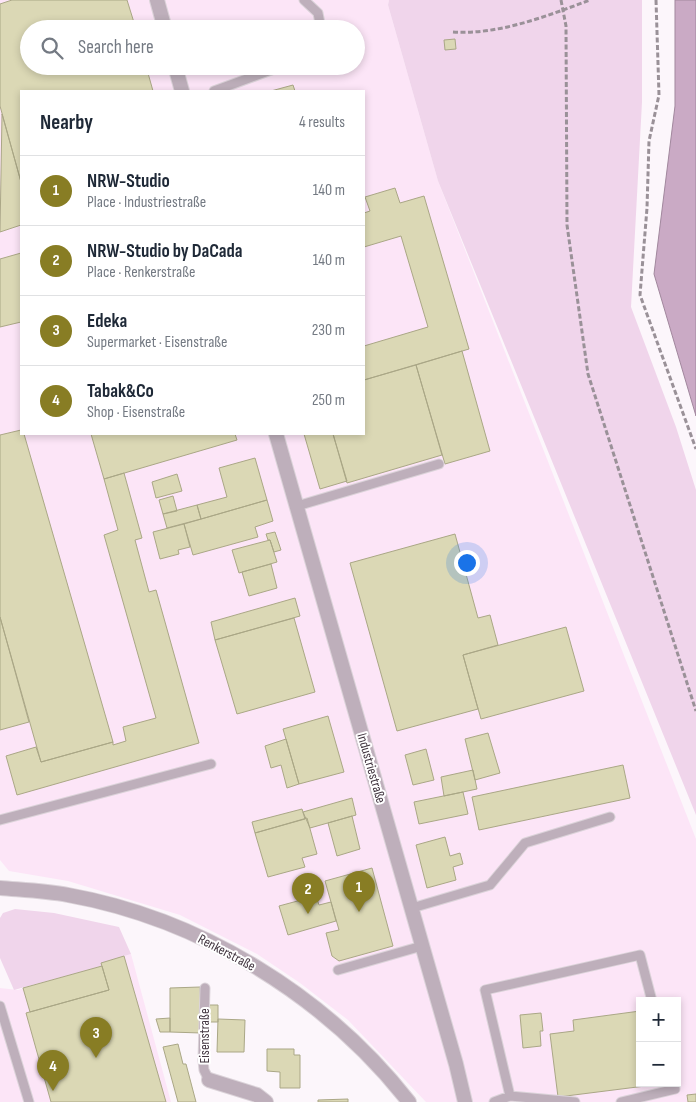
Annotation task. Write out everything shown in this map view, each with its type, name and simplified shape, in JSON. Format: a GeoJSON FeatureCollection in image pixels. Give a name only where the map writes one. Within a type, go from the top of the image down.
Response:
{"type":"FeatureCollection","features":[{"type":"Feature","properties":{"kind":"street"},"geometry":{"type":"LineString","coordinates":[[157,0],[163,20]]}},
{"type":"Feature","properties":{"kind":"street"},"geometry":{"type":"LineString","coordinates":[[178,75],[182,90]]}},
{"type":"Feature","properties":{"kind":"street","name":"Industriestraße"},"geometry":{"type":"LineString","coordinates":[[276,435],[412,908],[465,1102]]}},
{"type":"Feature","properties":{"kind":"street","name":"Renkerstraße"},"geometry":{"type":"LineString","coordinates":[[0,888],[68,895],[121,908],[177,926],[216,944],[251,963],[294,992],[339,1028],[409,1102]]}},
{"type":"Feature","properties":{"kind":"street","name":"Eisenstraße"},"geometry":{"type":"LineString","coordinates":[[209,1080],[257,1095],[266,1102]]}},
{"type":"Feature","properties":{"kind":"lane"},"geometry":{"type":"LineString","coordinates":[[304,0],[318,14],[319,20]]}},
{"type":"Feature","properties":{"kind":"lane"},"geometry":{"type":"LineString","coordinates":[[217,90],[258,75]]}},
{"type":"Feature","properties":{"kind":"lane"},"geometry":{"type":"LineString","coordinates":[[297,506],[439,464]]}},
{"type":"Feature","properties":{"kind":"lane"},"geometry":{"type":"LineString","coordinates":[[0,820],[211,764]]}},
{"type":"Feature","properties":{"kind":"lane"},"geometry":{"type":"LineString","coordinates":[[412,908],[490,885],[525,843],[610,816]]}},
{"type":"Feature","properties":{"kind":"lane"},"geometry":{"type":"LineString","coordinates":[[338,970],[422,946]]}},
{"type":"Feature","properties":{"kind":"lane"},"geometry":{"type":"LineString","coordinates":[[510,1096],[485,990],[640,955],[651,997]]}},
{"type":"Feature","properties":{"kind":"lane","name":"Eisenstraße"},"geometry":{"type":"LineString","coordinates":[[205,988],[203,1060],[204,1070],[209,1080]]}},
{"type":"Feature","properties":{"kind":"lane"},"geometry":{"type":"LineString","coordinates":[[0,1006],[29,1102]]}},
{"type":"Feature","properties":{"kind":"lane"},"geometry":{"type":"LineString","coordinates":[[621,1102],[675,1089],[675,1087]]}},
{"type":"Feature","properties":{"kind":"lane"},"geometry":{"type":"LineString","coordinates":[[494,1102],[510,1096],[575,1102]]}},
{"type":"Feature","properties":{"kind":"path"},"geometry":{"type":"LineString","coordinates":[[561,0],[566,26],[567,225],[588,374],[696,711]]}},
{"type":"Feature","properties":{"kind":"path"},"geometry":{"type":"LineString","coordinates":[[452,32],[468,33],[518,24],[590,0]]}},
{"type":"Feature","properties":{"kind":"path"},"geometry":{"type":"LineString","coordinates":[[656,0],[660,95],[649,141],[647,208],[640,296],[696,449]]}},
{"type":"Feature","properties":{"kind":"shaded area"},"geometry":{"type":"Polygon","coordinates":[[[0,0],[389,0],[388,5],[438,181],[696,839],[696,1102],[426,1102],[348,1020],[300,983],[257,954],[180,915],[68,881],[9,871],[0,860],[0,0]]]}},
{"type":"Feature","properties":{"kind":"shaded area"},"geometry":{"type":"Polygon","coordinates":[[[389,0],[642,0],[642,102],[631,307],[676,427],[696,490],[696,815],[438,181],[388,5],[389,0]]]}},
{"type":"Feature","properties":{"kind":"shaded area"},"geometry":{"type":"Polygon","coordinates":[[[675,0],[696,0],[696,416],[654,274],[675,106],[675,0]]]}},
{"type":"Feature","properties":{"kind":"shaded area"},"geometry":{"type":"Polygon","coordinates":[[[15,909],[54,913],[119,927],[131,954],[101,963],[102,966],[14,990],[0,958],[0,918],[3,913],[15,909]]]}},
{"type":"Feature","properties":{"kind":"shaded area"},"geometry":{"type":"Polygon","coordinates":[[[131,954],[171,1102],[0,1102],[0,988],[18,990],[131,954]]]}},
{"type":"Feature","properties":{"kind":"building"},"geometry":{"type":"Polygon","coordinates":[[[12,0],[127,0],[133,20],[20,20],[20,75],[149,75],[153,90],[20,90],[20,178],[0,106],[0,4],[12,0]]]}},
{"type":"Feature","properties":{"kind":"building"},"geometry":{"type":"Polygon","coordinates":[[[455,39],[456,49],[445,50],[444,40],[455,39]]]}},
{"type":"Feature","properties":{"kind":"building"},"geometry":{"type":"Polygon","coordinates":[[[293,85],[295,90],[275,90],[293,85]]]}},
{"type":"Feature","properties":{"kind":"building"},"geometry":{"type":"Polygon","coordinates":[[[2,114],[20,178],[20,225],[0,232],[2,114]]]}},
{"type":"Feature","properties":{"kind":"building"},"geometry":{"type":"Polygon","coordinates":[[[395,188],[400,203],[424,196],[469,349],[365,380],[365,346],[428,327],[401,236],[365,247],[365,213],[370,211],[365,197],[395,188]]]}},
{"type":"Feature","properties":{"kind":"building"},"geometry":{"type":"Polygon","coordinates":[[[20,253],[20,322],[0,327],[0,259],[20,253]]]}},
{"type":"Feature","properties":{"kind":"building"},"geometry":{"type":"Polygon","coordinates":[[[462,351],[490,451],[445,464],[416,365],[462,351]]]}},
{"type":"Feature","properties":{"kind":"building"},"geometry":{"type":"Polygon","coordinates":[[[416,365],[442,455],[347,483],[333,435],[365,435],[365,380],[416,365]]]}},
{"type":"Feature","properties":{"kind":"building"},"geometry":{"type":"Polygon","coordinates":[[[20,430],[20,435],[24,435],[113,742],[41,762],[0,617],[0,435],[20,430]]]}},
{"type":"Feature","properties":{"kind":"building"},"geometry":{"type":"Polygon","coordinates":[[[91,435],[235,435],[237,440],[104,479],[91,435]]]}},
{"type":"Feature","properties":{"kind":"building"},"geometry":{"type":"Polygon","coordinates":[[[304,435],[333,435],[347,481],[320,489],[304,435]]]}},
{"type":"Feature","properties":{"kind":"building"},"geometry":{"type":"Polygon","coordinates":[[[255,458],[267,500],[201,519],[197,505],[227,497],[219,468],[255,458]]]}},
{"type":"Feature","properties":{"kind":"building"},"geometry":{"type":"Polygon","coordinates":[[[124,473],[142,538],[135,540],[149,592],[156,590],[199,743],[17,795],[6,756],[36,747],[41,762],[113,742],[113,745],[126,741],[123,727],[156,718],[104,535],[118,530],[104,479],[124,473]]]}},
{"type":"Feature","properties":{"kind":"building"},"geometry":{"type":"Polygon","coordinates":[[[177,474],[182,491],[156,498],[152,482],[177,474]]]}},
{"type":"Feature","properties":{"kind":"building"},"geometry":{"type":"Polygon","coordinates":[[[173,496],[177,511],[163,514],[159,500],[173,496]]]}},
{"type":"Feature","properties":{"kind":"building"},"geometry":{"type":"Polygon","coordinates":[[[267,500],[273,521],[255,527],[258,537],[193,555],[184,524],[267,500]]]}},
{"type":"Feature","properties":{"kind":"building"},"geometry":{"type":"Polygon","coordinates":[[[197,505],[201,519],[167,528],[163,514],[197,505]]]}},
{"type":"Feature","properties":{"kind":"building"},"geometry":{"type":"Polygon","coordinates":[[[184,524],[190,547],[178,550],[179,554],[160,559],[153,532],[184,524]]]}},
{"type":"Feature","properties":{"kind":"building"},"geometry":{"type":"Polygon","coordinates":[[[275,532],[281,550],[274,552],[266,534],[275,532]]]}},
{"type":"Feature","properties":{"kind":"building"},"geometry":{"type":"Polygon","coordinates":[[[455,534],[478,618],[490,615],[498,645],[463,655],[478,709],[397,731],[350,563],[455,534]]]}},
{"type":"Feature","properties":{"kind":"building"},"geometry":{"type":"Polygon","coordinates":[[[270,540],[277,562],[239,573],[232,550],[270,540]]]}},
{"type":"Feature","properties":{"kind":"building"},"geometry":{"type":"Polygon","coordinates":[[[271,564],[277,588],[249,596],[242,572],[271,564]]]}},
{"type":"Feature","properties":{"kind":"building"},"geometry":{"type":"Polygon","coordinates":[[[295,598],[300,616],[215,640],[211,622],[295,598]]]}},
{"type":"Feature","properties":{"kind":"building"},"geometry":{"type":"Polygon","coordinates":[[[0,617],[29,722],[0,730],[0,617]]]}},
{"type":"Feature","properties":{"kind":"building"},"geometry":{"type":"Polygon","coordinates":[[[294,618],[315,692],[237,714],[215,640],[294,618]]]}},
{"type":"Feature","properties":{"kind":"building"},"geometry":{"type":"Polygon","coordinates":[[[566,627],[584,691],[481,719],[463,655],[566,627]]]}},
{"type":"Feature","properties":{"kind":"building"},"geometry":{"type":"Polygon","coordinates":[[[328,716],[344,772],[299,784],[283,729],[328,716]]]}},
{"type":"Feature","properties":{"kind":"building"},"geometry":{"type":"Polygon","coordinates":[[[488,733],[500,773],[475,780],[465,739],[488,733]]]}},
{"type":"Feature","properties":{"kind":"building"},"geometry":{"type":"Polygon","coordinates":[[[286,739],[299,784],[287,788],[281,765],[271,768],[265,746],[286,739]]]}},
{"type":"Feature","properties":{"kind":"building"},"geometry":{"type":"Polygon","coordinates":[[[426,749],[434,780],[413,785],[405,755],[426,749]]]}},
{"type":"Feature","properties":{"kind":"building"},"geometry":{"type":"Polygon","coordinates":[[[623,765],[630,798],[479,830],[472,797],[623,765]]]}},
{"type":"Feature","properties":{"kind":"building"},"geometry":{"type":"Polygon","coordinates":[[[473,770],[477,789],[444,796],[441,777],[473,770]]]}},
{"type":"Feature","properties":{"kind":"building"},"geometry":{"type":"Polygon","coordinates":[[[463,792],[468,814],[419,824],[414,802],[463,792]]]}},
{"type":"Feature","properties":{"kind":"building"},"geometry":{"type":"Polygon","coordinates":[[[352,798],[356,815],[310,828],[303,812],[352,798]]]}},
{"type":"Feature","properties":{"kind":"building"},"geometry":{"type":"Polygon","coordinates":[[[302,809],[305,819],[255,833],[252,822],[302,809]]]}},
{"type":"Feature","properties":{"kind":"building"},"geometry":{"type":"Polygon","coordinates":[[[352,816],[360,849],[337,856],[328,823],[352,816]]]}},
{"type":"Feature","properties":{"kind":"building"},"geometry":{"type":"Polygon","coordinates":[[[307,818],[317,854],[302,858],[305,867],[268,877],[255,833],[307,818]]]}},
{"type":"Feature","properties":{"kind":"building"},"geometry":{"type":"Polygon","coordinates":[[[445,837],[450,856],[460,853],[463,864],[453,867],[456,880],[427,888],[416,845],[445,837]]]}},
{"type":"Feature","properties":{"kind":"building"},"geometry":{"type":"Polygon","coordinates":[[[372,868],[393,946],[339,961],[332,956],[326,933],[339,930],[325,881],[372,868]]]}},
{"type":"Feature","properties":{"kind":"building"},"geometry":{"type":"Polygon","coordinates":[[[316,896],[319,905],[331,902],[336,921],[288,935],[279,906],[316,896]]]}},
{"type":"Feature","properties":{"kind":"building"},"geometry":{"type":"Polygon","coordinates":[[[124,956],[166,1102],[51,1102],[26,1013],[109,990],[101,963],[124,956]]]}},
{"type":"Feature","properties":{"kind":"building"},"geometry":{"type":"Polygon","coordinates":[[[102,966],[109,990],[30,1012],[23,988],[102,966]]]}},
{"type":"Feature","properties":{"kind":"building"},"geometry":{"type":"Polygon","coordinates":[[[200,987],[201,1033],[170,1032],[170,988],[200,987]]]}},
{"type":"Feature","properties":{"kind":"building"},"geometry":{"type":"Polygon","coordinates":[[[209,1005],[218,1005],[218,1022],[209,1022],[209,1005]]]}},
{"type":"Feature","properties":{"kind":"building"},"geometry":{"type":"Polygon","coordinates":[[[636,1012],[637,1087],[558,1097],[550,1034],[574,1031],[573,1020],[636,1012]]]}},
{"type":"Feature","properties":{"kind":"building"},"geometry":{"type":"Polygon","coordinates":[[[541,1013],[543,1031],[540,1031],[541,1046],[523,1048],[520,1015],[541,1013]]]}},
{"type":"Feature","properties":{"kind":"building"},"geometry":{"type":"Polygon","coordinates":[[[170,1018],[170,1032],[160,1032],[156,1019],[170,1018]]]}},
{"type":"Feature","properties":{"kind":"building"},"geometry":{"type":"Polygon","coordinates":[[[218,1019],[245,1020],[244,1052],[217,1052],[218,1019]]]}},
{"type":"Feature","properties":{"kind":"building"},"geometry":{"type":"Polygon","coordinates":[[[178,1044],[183,1064],[186,1064],[196,1102],[178,1102],[163,1047],[178,1044]]]}},
{"type":"Feature","properties":{"kind":"building"},"geometry":{"type":"Polygon","coordinates":[[[267,1049],[294,1049],[294,1055],[300,1055],[300,1088],[280,1088],[280,1072],[267,1071],[267,1049]]]}},
{"type":"Feature","properties":{"kind":"building"},"geometry":{"type":"Polygon","coordinates":[[[696,1094],[696,1102],[688,1102],[687,1095],[696,1094]]]}},
{"type":"Feature","properties":{"kind":"building"},"geometry":{"type":"Polygon","coordinates":[[[348,1099],[348,1102],[318,1102],[318,1100],[348,1099]]]}},
{"type":"Feature","properties":{"kind":"place","name":"NRW-Studio"},"geometry":{"type":"Point","coordinates":[359,912]}},
{"type":"Feature","properties":{"kind":"place","name":"NRW-Studio by DaCada"},"geometry":{"type":"Point","coordinates":[308,914]}},
{"type":"Feature","properties":{"kind":"place","name":"Edeka"},"geometry":{"type":"Point","coordinates":[96,1058]}},
{"type":"Feature","properties":{"kind":"place","name":"Tabak&Co"},"geometry":{"type":"Point","coordinates":[53,1091]}}]}
